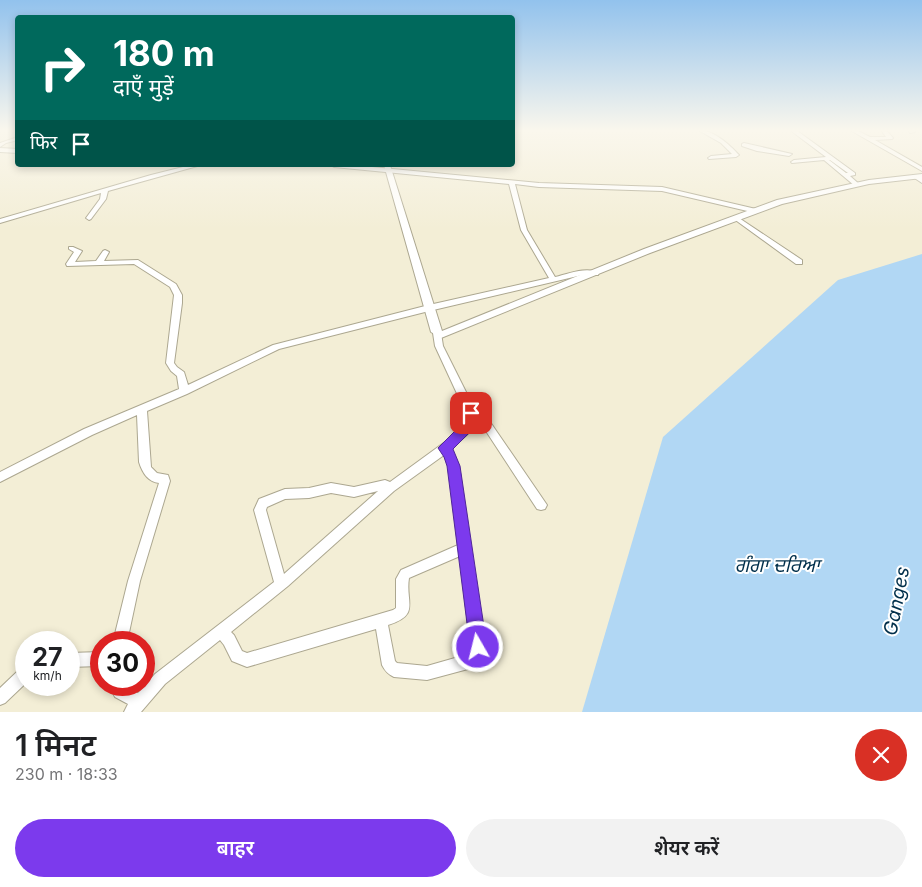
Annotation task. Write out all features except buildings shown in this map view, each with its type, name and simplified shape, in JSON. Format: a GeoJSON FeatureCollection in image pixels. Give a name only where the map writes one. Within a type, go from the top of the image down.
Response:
{"type":"FeatureCollection","features":[{"type":"Feature","properties":{"kind":"main road"},"geometry":{"type":"LineString","coordinates":[[387,167],[429,308],[438,333],[446,334],[756,210],[783,201],[857,185],[918,176]]}},
{"type":"Feature","properties":{"kind":"street"},"geometry":{"type":"LineString","coordinates":[[829,163],[857,185]]}},
{"type":"Feature","properties":{"kind":"street"},"geometry":{"type":"LineString","coordinates":[[839,163],[852,174],[844,175]]}},
{"type":"Feature","properties":{"kind":"street"},"geometry":{"type":"LineString","coordinates":[[0,221],[191,167]]}},
{"type":"Feature","properties":{"kind":"street"},"geometry":{"type":"LineString","coordinates":[[387,167],[511,182],[662,189],[756,210]]}},
{"type":"Feature","properties":{"kind":"street"},"geometry":{"type":"LineString","coordinates":[[918,176],[922,181]]}},
{"type":"Feature","properties":{"kind":"street"},"geometry":{"type":"LineString","coordinates":[[511,182],[524,230],[553,280]]}},
{"type":"Feature","properties":{"kind":"street"},"geometry":{"type":"LineString","coordinates":[[89,218],[103,200],[106,190]]}},
{"type":"Feature","properties":{"kind":"street"},"geometry":{"type":"LineString","coordinates":[[736,218],[799,262]]}},
{"type":"Feature","properties":{"kind":"street"},"geometry":{"type":"LineString","coordinates":[[71,248],[78,251],[70,264],[136,262],[173,286],[178,295],[178,303],[170,363],[181,374],[184,391]]}},
{"type":"Feature","properties":{"kind":"street"},"geometry":{"type":"LineString","coordinates":[[99,263],[105,252]]}},
{"type":"Feature","properties":{"kind":"street"},"geometry":{"type":"LineString","coordinates":[[0,477],[88,432],[184,391],[276,347],[429,308],[585,272],[595,273]]}},
{"type":"Feature","properties":{"kind":"street"},"geometry":{"type":"LineString","coordinates":[[438,333],[440,346],[471,413],[483,419],[541,505]]}},
{"type":"Feature","properties":{"kind":"street"},"geometry":{"type":"LineString","coordinates":[[122,631],[132,587],[150,524],[165,481],[164,478],[155,478],[145,466],[142,449],[142,409]]}},
{"type":"Feature","properties":{"kind":"street"},"geometry":{"type":"LineString","coordinates":[[124,696],[136,707],[160,679],[281,584],[390,488],[445,448],[466,429],[471,413]]}},
{"type":"Feature","properties":{"kind":"street"},"geometry":{"type":"LineString","coordinates":[[381,621],[389,665],[394,670],[427,673],[474,659],[478,652],[454,466],[445,448]]}},
{"type":"Feature","properties":{"kind":"street"},"geometry":{"type":"LineString","coordinates":[[281,584],[260,510],[263,503],[284,494],[309,493],[331,488],[348,492],[385,485],[390,488]]}},
{"type":"Feature","properties":{"kind":"street"},"geometry":{"type":"LineString","coordinates":[[220,631],[229,640],[237,656],[247,660],[396,616],[402,611],[402,579],[405,574],[465,548]]}},
{"type":"Feature","properties":{"kind":"street"},"geometry":{"type":"LineString","coordinates":[[0,698],[15,684]]}},
{"type":"Feature","properties":{"kind":"water","name":"ਗੰਗਾ ਦਰਿਆ"},"geometry":{"type":"Polygon","coordinates":[[[922,254],[922,712],[582,712],[663,437],[838,280],[922,254]]]}},
{"type":"Feature","properties":{"kind":"route"},"geometry":{"type":"LineString","coordinates":[[471,413],[466,429],[454,442],[445,448],[454,466],[478,647]]}},
{"type":"Feature","properties":{"kind":"water label","name":"Ganges"},"geometry":{"type":"Point","coordinates":[896,601]}}]}
